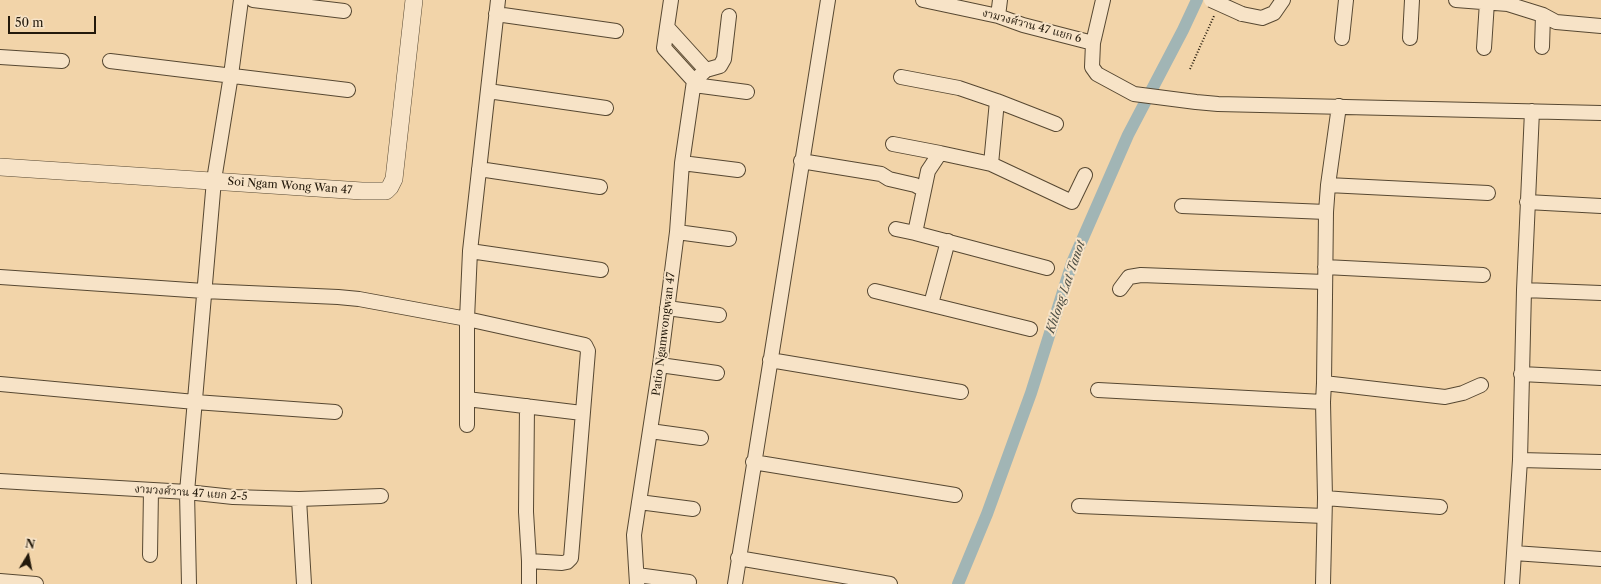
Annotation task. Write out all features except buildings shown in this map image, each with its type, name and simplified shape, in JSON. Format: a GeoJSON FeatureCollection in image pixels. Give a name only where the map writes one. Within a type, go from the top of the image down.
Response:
{"type":"FeatureCollection","features":[{"type":"Feature","properties":{"kind":"street"},"geometry":{"type":"LineString","coordinates":[[189,584],[187,492],[204,291],[214,180],[231,75],[241,0]]}},
{"type":"Feature","properties":{"kind":"street"},"geometry":{"type":"LineString","coordinates":[[253,0],[344,11]]}},
{"type":"Feature","properties":{"kind":"street","name":"Soi Ngam Wong Wan 47"},"geometry":{"type":"LineString","coordinates":[[0,167],[362,191],[386,191],[394,179],[414,0]]}},
{"type":"Feature","properties":{"kind":"street"},"geometry":{"type":"LineString","coordinates":[[671,0],[664,48],[694,83],[746,92]]}},
{"type":"Feature","properties":{"kind":"street"},"geometry":{"type":"LineString","coordinates":[[735,584],[801,161],[828,0]]}},
{"type":"Feature","properties":{"kind":"street","name":"งามวงศ์วาน 47 แยก 6"},"geometry":{"type":"LineString","coordinates":[[923,0],[998,16],[1023,25],[1093,43]]}},
{"type":"Feature","properties":{"kind":"street"},"geometry":{"type":"LineString","coordinates":[[998,16],[1000,0]]}},
{"type":"Feature","properties":{"kind":"street"},"geometry":{"type":"LineString","coordinates":[[1103,0],[1093,43],[1092,67],[1097,74],[1134,94],[1196,102],[1601,113]]}},
{"type":"Feature","properties":{"kind":"street"},"geometry":{"type":"LineString","coordinates":[[1212,0],[1242,14],[1262,18],[1274,13],[1283,0]]}},
{"type":"Feature","properties":{"kind":"street"},"geometry":{"type":"LineString","coordinates":[[1342,38],[1346,0]]}},
{"type":"Feature","properties":{"kind":"street"},"geometry":{"type":"LineString","coordinates":[[1410,38],[1412,0]]}},
{"type":"Feature","properties":{"kind":"street"},"geometry":{"type":"LineString","coordinates":[[1456,0],[1508,4],[1543,15],[1556,22],[1601,26]]}},
{"type":"Feature","properties":{"kind":"street"},"geometry":{"type":"LineString","coordinates":[[1484,48],[1487,2]]}},
{"type":"Feature","properties":{"kind":"street"},"geometry":{"type":"LineString","coordinates":[[467,425],[467,319],[470,251],[497,7],[616,31]]}},
{"type":"Feature","properties":{"kind":"street"},"geometry":{"type":"LineString","coordinates":[[1542,47],[1543,15]]}},
{"type":"Feature","properties":{"kind":"street"},"geometry":{"type":"LineString","coordinates":[[694,83],[706,70],[720,66],[724,59],[729,16]]}},
{"type":"Feature","properties":{"kind":"street"},"geometry":{"type":"LineString","coordinates":[[667,28],[706,70]]}},
{"type":"Feature","properties":{"kind":"street"},"geometry":{"type":"LineString","coordinates":[[0,57],[62,61]]}},
{"type":"Feature","properties":{"kind":"street"},"geometry":{"type":"LineString","coordinates":[[110,61],[348,90]]}},
{"type":"Feature","properties":{"kind":"street"},"geometry":{"type":"LineString","coordinates":[[901,77],[959,88],[1056,124]]}},
{"type":"Feature","properties":{"kind":"street","name":"Patio Ngamwongwan 47"},"geometry":{"type":"LineString","coordinates":[[637,579],[634,535],[660,365],[677,232],[682,163],[694,83]]}},
{"type":"Feature","properties":{"kind":"street"},"geometry":{"type":"LineString","coordinates":[[488,91],[606,108]]}},
{"type":"Feature","properties":{"kind":"street"},"geometry":{"type":"LineString","coordinates":[[991,164],[997,101]]}},
{"type":"Feature","properties":{"kind":"street"},"geometry":{"type":"LineString","coordinates":[[1323,584],[1324,516],[1326,498],[1323,402],[1326,212],[1328,185],[1339,106]]}},
{"type":"Feature","properties":{"kind":"street"},"geometry":{"type":"LineString","coordinates":[[1512,584],[1520,460],[1521,374],[1532,111]]}},
{"type":"Feature","properties":{"kind":"street"},"geometry":{"type":"LineString","coordinates":[[893,144],[991,164],[1072,202],[1085,175]]}},
{"type":"Feature","properties":{"kind":"street"},"geometry":{"type":"LineString","coordinates":[[915,232],[928,172],[940,153]]}},
{"type":"Feature","properties":{"kind":"street"},"geometry":{"type":"LineString","coordinates":[[801,161],[881,174],[889,179],[915,185],[924,190]]}},
{"type":"Feature","properties":{"kind":"street"},"geometry":{"type":"LineString","coordinates":[[682,163],[738,170]]}},
{"type":"Feature","properties":{"kind":"street"},"geometry":{"type":"LineString","coordinates":[[479,169],[600,187]]}},
{"type":"Feature","properties":{"kind":"street"},"geometry":{"type":"LineString","coordinates":[[881,174],[890,170],[915,175],[928,172]]}},
{"type":"Feature","properties":{"kind":"street"},"geometry":{"type":"LineString","coordinates":[[1328,185],[1488,193]]}},
{"type":"Feature","properties":{"kind":"street"},"geometry":{"type":"LineString","coordinates":[[1527,202],[1601,206]]}},
{"type":"Feature","properties":{"kind":"street"},"geometry":{"type":"LineString","coordinates":[[1182,206],[1326,212]]}},
{"type":"Feature","properties":{"kind":"street"},"geometry":{"type":"LineString","coordinates":[[896,229],[915,232],[1047,268]]}},
{"type":"Feature","properties":{"kind":"street"},"geometry":{"type":"LineString","coordinates":[[677,232],[729,239]]}},
{"type":"Feature","properties":{"kind":"street"},"geometry":{"type":"LineString","coordinates":[[931,304],[948,241]]}},
{"type":"Feature","properties":{"kind":"street"},"geometry":{"type":"LineString","coordinates":[[470,251],[601,270]]}},
{"type":"Feature","properties":{"kind":"street"},"geometry":{"type":"LineString","coordinates":[[1325,267],[1483,275]]}},
{"type":"Feature","properties":{"kind":"street"},"geometry":{"type":"LineString","coordinates":[[1120,289],[1129,277],[1141,274],[1325,282]]}},
{"type":"Feature","properties":{"kind":"street"},"geometry":{"type":"LineString","coordinates":[[0,277],[204,291],[338,297],[467,319],[580,343],[586,346],[588,351],[571,558],[567,562],[562,563],[529,561]]}},
{"type":"Feature","properties":{"kind":"street"},"geometry":{"type":"LineString","coordinates":[[875,290],[1030,330]]}},
{"type":"Feature","properties":{"kind":"street"},"geometry":{"type":"LineString","coordinates":[[1524,290],[1601,293]]}},
{"type":"Feature","properties":{"kind":"street"},"geometry":{"type":"LineString","coordinates":[[667,308],[719,315]]}},
{"type":"Feature","properties":{"kind":"street"},"geometry":{"type":"LineString","coordinates":[[770,360],[961,392]]}},
{"type":"Feature","properties":{"kind":"street"},"geometry":{"type":"LineString","coordinates":[[660,365],[717,373]]}},
{"type":"Feature","properties":{"kind":"street"},"geometry":{"type":"LineString","coordinates":[[1521,374],[1601,378]]}},
{"type":"Feature","properties":{"kind":"street"},"geometry":{"type":"LineString","coordinates":[[1324,383],[1445,397],[1463,393],[1482,385]]}},
{"type":"Feature","properties":{"kind":"street"},"geometry":{"type":"LineString","coordinates":[[0,384],[195,402],[335,412]]}},
{"type":"Feature","properties":{"kind":"street"},"geometry":{"type":"LineString","coordinates":[[1098,390],[1323,402]]}},
{"type":"Feature","properties":{"kind":"street"},"geometry":{"type":"LineString","coordinates":[[467,399],[582,413]]}},
{"type":"Feature","properties":{"kind":"street"},"geometry":{"type":"LineString","coordinates":[[527,406],[526,512],[529,561],[528,584]]}},
{"type":"Feature","properties":{"kind":"street"},"geometry":{"type":"LineString","coordinates":[[650,431],[701,438]]}},
{"type":"Feature","properties":{"kind":"street"},"geometry":{"type":"LineString","coordinates":[[1520,460],[1601,462]]}},
{"type":"Feature","properties":{"kind":"street"},"geometry":{"type":"LineString","coordinates":[[754,462],[955,495]]}},
{"type":"Feature","properties":{"kind":"street","name":"งามวงศ์วาน 47 แยก 2-5"},"geometry":{"type":"LineString","coordinates":[[0,481],[187,492],[233,497],[299,499],[381,496]]}},
{"type":"Feature","properties":{"kind":"street"},"geometry":{"type":"LineString","coordinates":[[150,555],[151,490]]}},
{"type":"Feature","properties":{"kind":"street"},"geometry":{"type":"LineString","coordinates":[[1326,498],[1440,507]]}},
{"type":"Feature","properties":{"kind":"street"},"geometry":{"type":"LineString","coordinates":[[299,499],[304,584]]}},
{"type":"Feature","properties":{"kind":"street"},"geometry":{"type":"LineString","coordinates":[[639,502],[694,509]]}},
{"type":"Feature","properties":{"kind":"street"},"geometry":{"type":"LineString","coordinates":[[1080,506],[1324,516]]}},
{"type":"Feature","properties":{"kind":"street"},"geometry":{"type":"LineString","coordinates":[[1514,553],[1601,559]]}},
{"type":"Feature","properties":{"kind":"street"},"geometry":{"type":"LineString","coordinates":[[738,558],[890,584]]}},
{"type":"Feature","properties":{"kind":"street"},"geometry":{"type":"LineString","coordinates":[[637,579],[689,582]]}},
{"type":"Feature","properties":{"kind":"street"},"geometry":{"type":"LineString","coordinates":[[0,581],[36,584]]}},
{"type":"Feature","properties":{"kind":"path"},"geometry":{"type":"LineString","coordinates":[[1190,70],[1216,14]]}},
{"type":"Feature","properties":{"kind":"waterway","name":"Khlong Lat Tanot"},"geometry":{"type":"LineString","coordinates":[[958,584],[987,514],[1031,393],[1072,263],[1128,135],[1197,0]]}}]}
